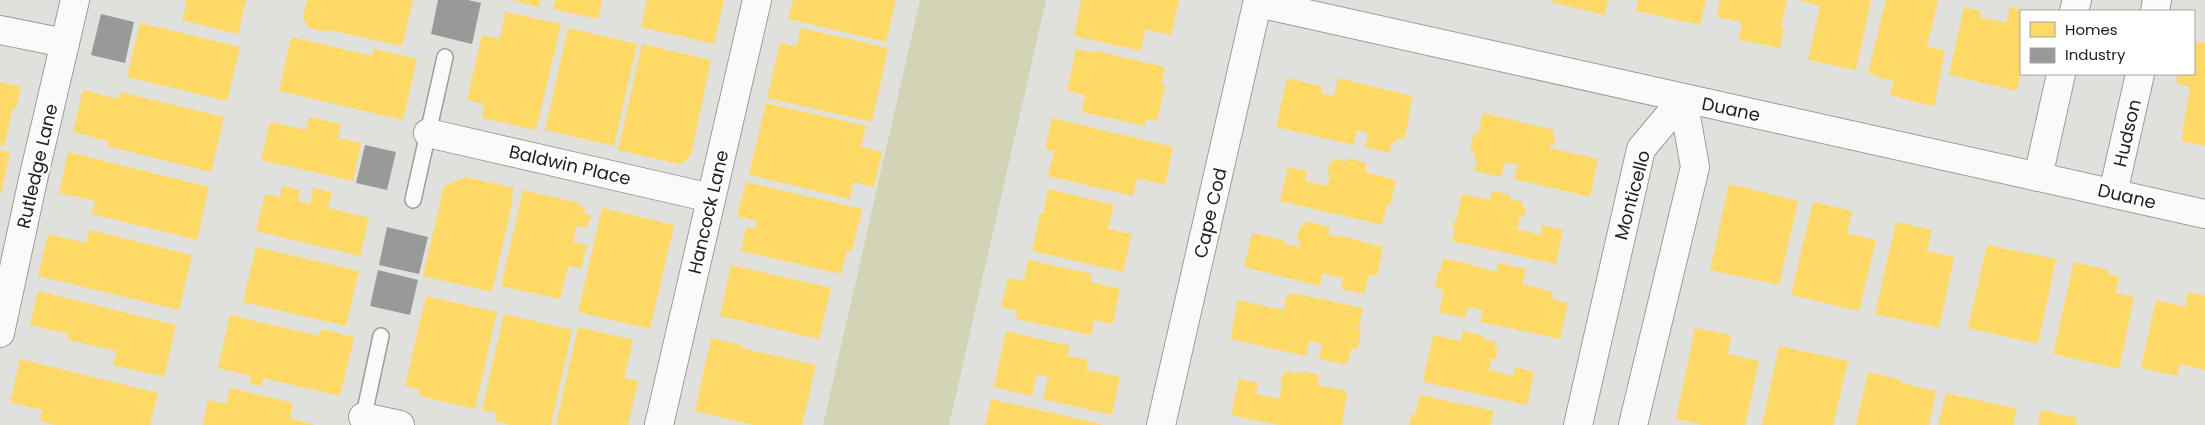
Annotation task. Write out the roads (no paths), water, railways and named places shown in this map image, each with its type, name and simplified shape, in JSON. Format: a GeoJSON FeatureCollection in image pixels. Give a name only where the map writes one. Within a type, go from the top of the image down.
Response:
{"type":"FeatureCollection","features":[{"type":"Feature","properties":{"kind":"street","name":"Rutledge Lane"},"geometry":{"type":"LineString","coordinates":[[0,333],[34,175],[75,0]]}},
{"type":"Feature","properties":{"kind":"street","name":"Hancock Lane"},"geometry":{"type":"LineString","coordinates":[[659,425],[757,0]]}},
{"type":"Feature","properties":{"kind":"street","name":"Duane"},"geometry":{"type":"LineString","coordinates":[[1258,1],[1683,99],[2205,214]]}},
{"type":"Feature","properties":{"kind":"street","name":"Cape Cod"},"geometry":{"type":"LineString","coordinates":[[1161,425],[1258,1]]}},
{"type":"Feature","properties":{"kind":"street"},"geometry":{"type":"LineString","coordinates":[[0,30],[65,44]]}},
{"type":"Feature","properties":{"kind":"street"},"geometry":{"type":"LineString","coordinates":[[2038,177],[2060,75]]}},
{"type":"Feature","properties":{"kind":"street","name":"Hudson"},"geometry":{"type":"LineString","coordinates":[[2113,193],[2140,75]]}},
{"type":"Feature","properties":{"kind":"street"},"geometry":{"type":"LineString","coordinates":[[1633,425],[1695,167],[1683,99]]}},
{"type":"Feature","properties":{"kind":"street","name":"Monticello"},"geometry":{"type":"LineString","coordinates":[[1578,425],[1641,149],[1683,99]]}},
{"type":"Feature","properties":{"kind":"street","name":"Baldwin Place"},"geometry":{"type":"LineString","coordinates":[[428,133],[711,198]]}},
{"type":"Feature","properties":{"kind":"street"},"geometry":{"type":"LineString","coordinates":[[363,421],[400,425]]}},
{"type":"Feature","properties":{"kind":"lane"},"geometry":{"type":"LineString","coordinates":[[413,200],[445,57]]}},
{"type":"Feature","properties":{"kind":"lane"},"geometry":{"type":"LineString","coordinates":[[363,421],[381,336]]}}]}
